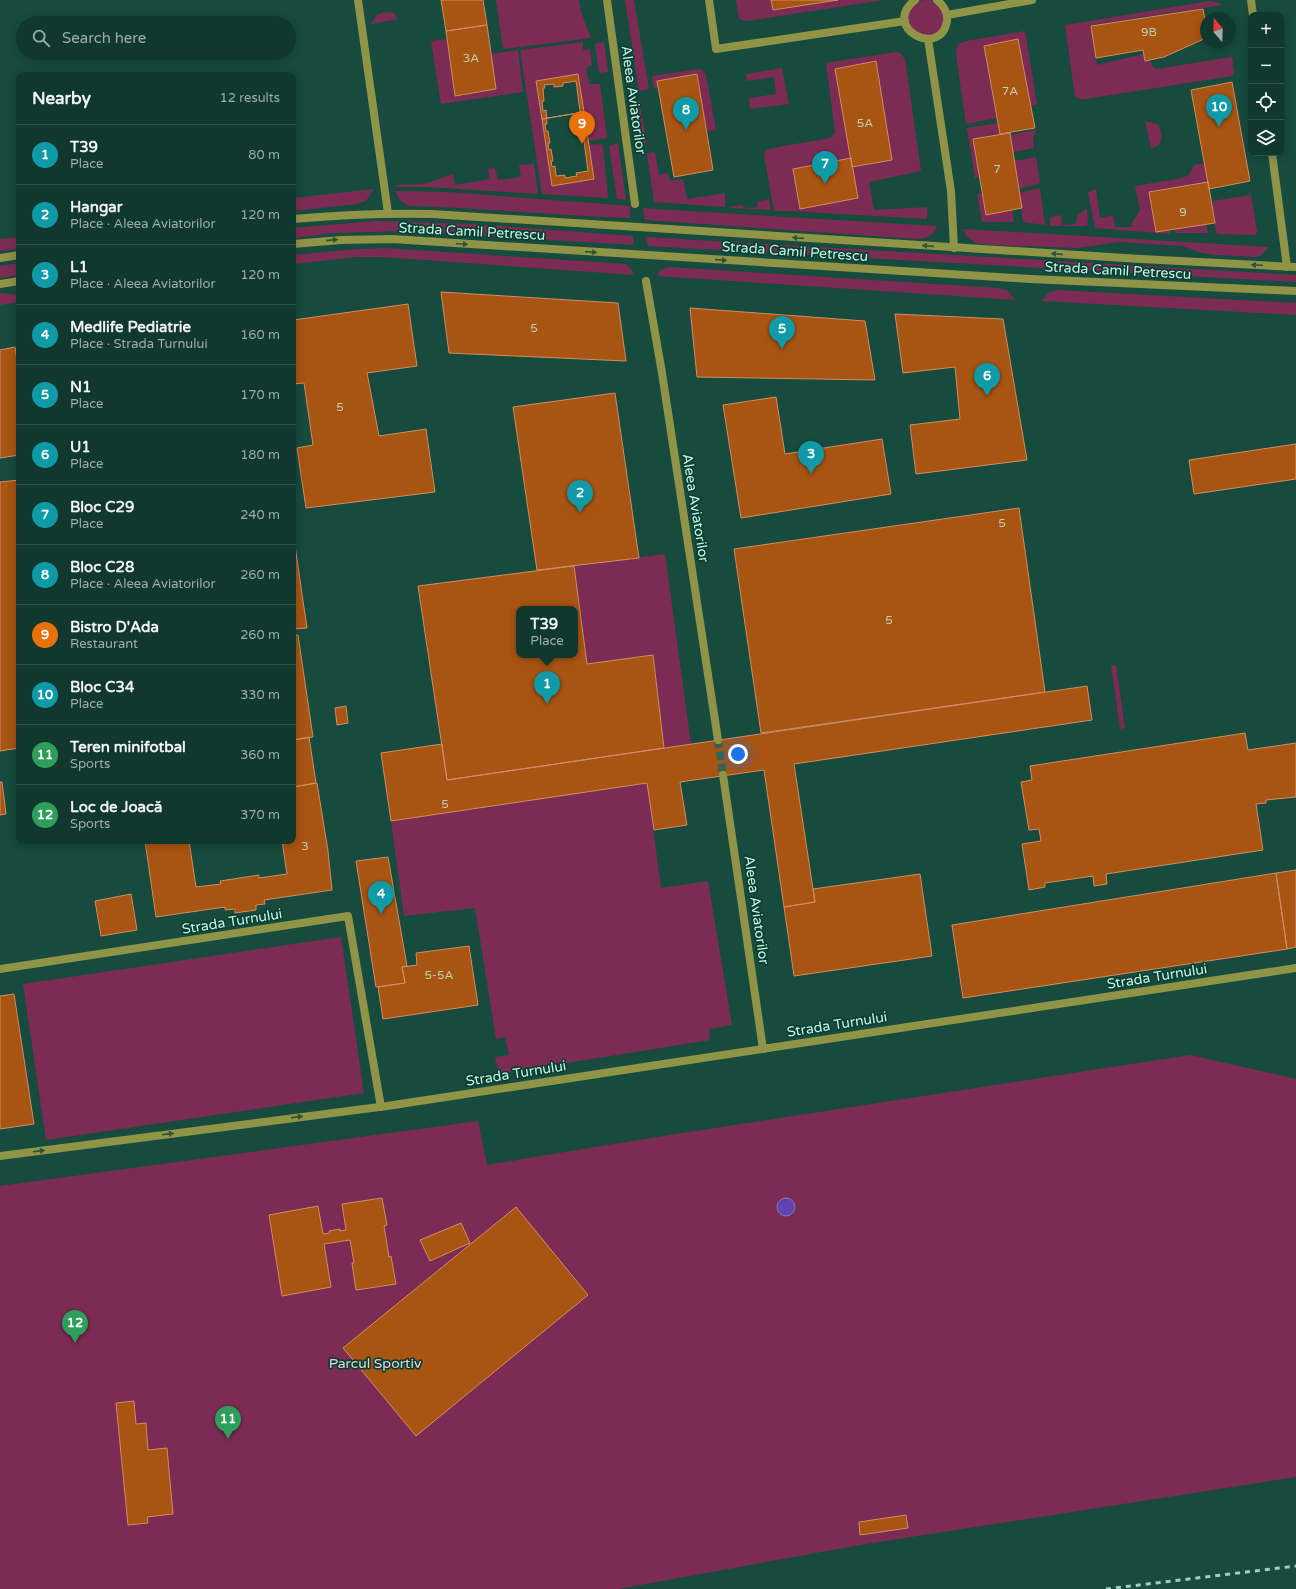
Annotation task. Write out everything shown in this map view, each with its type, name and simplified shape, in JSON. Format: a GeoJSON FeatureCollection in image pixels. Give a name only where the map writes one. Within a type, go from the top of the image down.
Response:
{"type":"FeatureCollection","features":[{"type":"Feature","properties":{"kind":"street","name":"Strada Camil Petrescu"},"geometry":{"type":"LineString","coordinates":[[358,0],[388,213]]}},
{"type":"Feature","properties":{"kind":"street","name":"Aleea Aviatorilor"},"geometry":{"type":"LineString","coordinates":[[607,0],[635,204]]}},
{"type":"Feature","properties":{"kind":"street"},"geometry":{"type":"LineString","coordinates":[[709,0],[716,50],[905,21]]}},
{"type":"Feature","properties":{"kind":"street"},"geometry":{"type":"LineString","coordinates":[[915,0],[907,8],[905,21],[911,33],[922,39],[935,37],[945,28],[947,15],[945,8],[936,0]]}},
{"type":"Feature","properties":{"kind":"street"},"geometry":{"type":"LineString","coordinates":[[947,15],[996,3],[1032,0]]}},
{"type":"Feature","properties":{"kind":"street"},"geometry":{"type":"LineString","coordinates":[[1251,0],[1253,12]]}},
{"type":"Feature","properties":{"kind":"street"},"geometry":{"type":"LineString","coordinates":[[928,39],[950,191],[954,248]]}},
{"type":"Feature","properties":{"kind":"street"},"geometry":{"type":"LineString","coordinates":[[1272,156],[1287,267]]}},
{"type":"Feature","properties":{"kind":"street","name":"Strada Camil Petrescu"},"geometry":{"type":"LineString","coordinates":[[296,219],[388,213],[432,214],[954,248],[1296,267]]}},
{"type":"Feature","properties":{"kind":"street","name":"Strada Camil Petrescu"},"geometry":{"type":"LineString","coordinates":[[296,244],[342,240],[392,239],[1032,279],[1296,291]]}},
{"type":"Feature","properties":{"kind":"street"},"geometry":{"type":"LineString","coordinates":[[0,258],[16,255]]}},
{"type":"Feature","properties":{"kind":"street"},"geometry":{"type":"LineString","coordinates":[[0,284],[16,281]]}},
{"type":"Feature","properties":{"kind":"street","name":"Aleea Aviatorilor"},"geometry":{"type":"LineString","coordinates":[[646,281],[663,380],[718,740]]}},
{"type":"Feature","properties":{"kind":"street","name":"Aleea Aviatorilor"},"geometry":{"type":"LineString","coordinates":[[723,775],[764,1048]]}},
{"type":"Feature","properties":{"kind":"street","name":"Strada Turnului"},"geometry":{"type":"LineString","coordinates":[[0,969],[348,916],[381,1107]]}},
{"type":"Feature","properties":{"kind":"street","name":"Strada Turnului"},"geometry":{"type":"LineString","coordinates":[[0,1156],[381,1107],[1296,968]]}},
{"type":"Feature","properties":{"kind":"green space"},"geometry":{"type":"Polygon","coordinates":[[[496,0],[579,0],[581,12],[591,38],[503,49],[496,0]]]}},
{"type":"Feature","properties":{"kind":"green space"},"geometry":{"type":"Polygon","coordinates":[[[625,0],[634,0],[649,89],[639,91],[625,0]]]}},
{"type":"Feature","properties":{"kind":"green space"},"geometry":{"type":"Polygon","coordinates":[[[736,0],[771,0],[773,10],[838,0],[884,0],[747,21],[739,18],[736,0]]]}},
{"type":"Feature","properties":{"kind":"green space"},"geometry":{"type":"Polygon","coordinates":[[[926,0],[936,3],[941,8],[944,18],[941,28],[936,33],[926,36],[916,33],[911,28],[908,18],[911,8],[916,3],[926,0]]]}},
{"type":"Feature","properties":{"kind":"green space"},"geometry":{"type":"Polygon","coordinates":[[[1210,1],[1223,5],[1091,25],[1097,65],[1144,54],[1145,61],[1150,60],[1152,66],[1156,69],[1232,57],[1234,72],[1232,76],[1086,99],[1075,97],[1065,25],[1210,1]]]}},
{"type":"Feature","properties":{"kind":"green space"},"geometry":{"type":"Polygon","coordinates":[[[384,12],[394,13],[398,19],[371,24],[377,15],[384,12]]]}},
{"type":"Feature","properties":{"kind":"green space"},"geometry":{"type":"Polygon","coordinates":[[[1025,31],[1037,104],[1030,106],[1018,40],[984,46],[997,118],[966,124],[956,54],[957,45],[966,41],[1025,31]]]}},
{"type":"Feature","properties":{"kind":"green space"},"geometry":{"type":"Polygon","coordinates":[[[447,39],[456,96],[496,89],[491,54],[518,50],[523,92],[441,104],[431,41],[447,39]]]}},
{"type":"Feature","properties":{"kind":"green space"},"geometry":{"type":"Polygon","coordinates":[[[583,42],[583,50],[590,49],[592,65],[586,68],[589,84],[600,84],[607,138],[588,141],[578,74],[536,81],[552,185],[594,179],[589,145],[601,144],[603,146],[608,198],[542,194],[520,50],[583,42]]]}},
{"type":"Feature","properties":{"kind":"green space"},"geometry":{"type":"Polygon","coordinates":[[[604,42],[608,72],[599,73],[595,44],[604,42]]]}},
{"type":"Feature","properties":{"kind":"green space"},"geometry":{"type":"Polygon","coordinates":[[[896,52],[900,53],[905,59],[921,171],[869,182],[874,210],[927,207],[927,219],[774,211],[764,155],[766,150],[831,138],[835,132],[826,63],[896,52]],[[876,62],[835,69],[851,158],[793,169],[800,209],[858,198],[852,167],[892,160],[876,62]]]}},
{"type":"Feature","properties":{"kind":"green space"},"geometry":{"type":"Polygon","coordinates":[[[782,68],[789,104],[750,109],[749,98],[776,94],[774,77],[747,81],[746,74],[782,68]]]}},
{"type":"Feature","properties":{"kind":"green space"},"geometry":{"type":"Polygon","coordinates":[[[699,69],[706,75],[716,130],[707,131],[697,74],[657,81],[658,88],[654,88],[652,76],[699,69]]]}},
{"type":"Feature","properties":{"kind":"green space"},"geometry":{"type":"Polygon","coordinates":[[[639,100],[647,143],[637,144],[630,102],[639,100]]]}},
{"type":"Feature","properties":{"kind":"green space"},"geometry":{"type":"Polygon","coordinates":[[[1145,121],[1157,124],[1161,131],[1162,139],[1155,147],[1151,148],[1145,121]]]}},
{"type":"Feature","properties":{"kind":"green space"},"geometry":{"type":"Polygon","coordinates":[[[998,123],[1000,134],[973,139],[979,177],[975,178],[967,128],[998,123]]]}},
{"type":"Feature","properties":{"kind":"green space"},"geometry":{"type":"Polygon","coordinates":[[[1035,130],[1036,132],[1033,136],[1034,148],[1013,152],[1011,135],[1035,130]]]}},
{"type":"Feature","properties":{"kind":"green space"},"geometry":{"type":"Polygon","coordinates":[[[618,143],[626,200],[617,199],[609,146],[618,143]]]}},
{"type":"Feature","properties":{"kind":"green space"},"geometry":{"type":"Polygon","coordinates":[[[655,152],[659,175],[668,173],[670,181],[683,179],[687,199],[725,193],[725,207],[654,202],[647,153],[655,152]]]}},
{"type":"Feature","properties":{"kind":"green space"},"geometry":{"type":"Polygon","coordinates":[[[1036,157],[1040,183],[1018,189],[1014,161],[1036,157]]]}},
{"type":"Feature","properties":{"kind":"green space"},"geometry":{"type":"Polygon","coordinates":[[[1205,163],[1208,182],[1149,192],[1156,232],[1169,230],[1170,234],[1095,228],[1088,193],[1090,191],[1096,189],[1100,218],[1113,215],[1115,227],[1131,227],[1140,210],[1135,186],[1182,178],[1189,175],[1194,165],[1205,163]]]}},
{"type":"Feature","properties":{"kind":"green space"},"geometry":{"type":"Polygon","coordinates":[[[534,164],[538,194],[428,187],[396,187],[396,185],[424,184],[453,174],[455,185],[490,179],[488,169],[495,168],[498,180],[521,177],[519,165],[534,164]]]}},
{"type":"Feature","properties":{"kind":"green space"},"geometry":{"type":"Polygon","coordinates":[[[1040,188],[1045,225],[1023,222],[1019,193],[1040,188]]]}},
{"type":"Feature","properties":{"kind":"green space"},"geometry":{"type":"Polygon","coordinates":[[[374,189],[366,201],[358,204],[296,211],[296,198],[374,189]]]}},
{"type":"Feature","properties":{"kind":"green space"},"geometry":{"type":"Polygon","coordinates":[[[395,191],[446,192],[630,206],[630,218],[408,206],[400,200],[395,191]]]}},
{"type":"Feature","properties":{"kind":"green space"},"geometry":{"type":"Polygon","coordinates":[[[977,194],[982,194],[986,215],[1012,210],[1014,222],[982,222],[977,194]]]}},
{"type":"Feature","properties":{"kind":"green space"},"geometry":{"type":"Polygon","coordinates":[[[1251,195],[1257,232],[1256,235],[1217,234],[1214,223],[1212,201],[1251,195]]]}},
{"type":"Feature","properties":{"kind":"green space"},"geometry":{"type":"Polygon","coordinates":[[[769,199],[771,210],[729,207],[742,205],[744,208],[758,207],[757,202],[769,199]]]}},
{"type":"Feature","properties":{"kind":"green space"},"geometry":{"type":"Polygon","coordinates":[[[643,208],[937,226],[930,236],[918,239],[645,220],[643,208]]]}},
{"type":"Feature","properties":{"kind":"green space"},"geometry":{"type":"Polygon","coordinates":[[[1087,209],[1087,226],[1050,226],[1050,217],[1061,215],[1062,225],[1076,224],[1078,215],[1087,209]]]}},
{"type":"Feature","properties":{"kind":"green space"},"geometry":{"type":"Polygon","coordinates":[[[376,221],[472,224],[633,236],[633,245],[407,231],[334,233],[296,238],[296,228],[376,221]]]}},
{"type":"Feature","properties":{"kind":"green space"},"geometry":{"type":"Polygon","coordinates":[[[1206,224],[1208,233],[1176,233],[1174,229],[1206,224]]]}},
{"type":"Feature","properties":{"kind":"green space"},"geometry":{"type":"Polygon","coordinates":[[[963,229],[1269,247],[1260,256],[1254,257],[1202,253],[1183,246],[1119,242],[1078,248],[993,245],[976,243],[967,237],[963,229]]]}},
{"type":"Feature","properties":{"kind":"green space"},"geometry":{"type":"Polygon","coordinates":[[[16,237],[16,249],[0,251],[0,239],[16,237]]]}},
{"type":"Feature","properties":{"kind":"green space"},"geometry":{"type":"Polygon","coordinates":[[[646,237],[1296,275],[1296,282],[648,246],[646,237]]]}},
{"type":"Feature","properties":{"kind":"green space"},"geometry":{"type":"Polygon","coordinates":[[[385,248],[626,264],[632,270],[634,275],[383,257],[356,257],[296,264],[296,255],[385,248]]]}},
{"type":"Feature","properties":{"kind":"green space"},"geometry":{"type":"Polygon","coordinates":[[[16,263],[16,275],[0,278],[0,266],[16,263]]]}},
{"type":"Feature","properties":{"kind":"green space"},"geometry":{"type":"Polygon","coordinates":[[[669,267],[999,288],[1008,291],[1015,300],[658,276],[660,270],[669,267]]]}},
{"type":"Feature","properties":{"kind":"green space"},"geometry":{"type":"Polygon","coordinates":[[[1057,290],[1296,303],[1296,315],[1042,301],[1048,293],[1057,290]]]}},
{"type":"Feature","properties":{"kind":"green space"},"geometry":{"type":"Polygon","coordinates":[[[0,293],[16,295],[16,302],[0,305],[0,293]]]}},
{"type":"Feature","properties":{"kind":"green space"},"geometry":{"type":"Polygon","coordinates":[[[665,554],[691,744],[664,748],[653,656],[587,664],[574,566],[665,554]]]}},
{"type":"Feature","properties":{"kind":"green space"},"geometry":{"type":"Polygon","coordinates":[[[1111,665],[1116,665],[1125,728],[1120,729],[1111,665]]]}},
{"type":"Feature","properties":{"kind":"green space"},"geometry":{"type":"Polygon","coordinates":[[[647,783],[661,888],[708,881],[732,1025],[709,1029],[710,1040],[499,1074],[495,1057],[509,1055],[505,1037],[496,1039],[475,908],[404,916],[391,821],[647,783]]]}},
{"type":"Feature","properties":{"kind":"green space"},"geometry":{"type":"Polygon","coordinates":[[[341,937],[364,1093],[46,1140],[23,984],[341,937]]]}},
{"type":"Feature","properties":{"kind":"green space","name":"Parcul Sportiv"},"geometry":{"type":"Polygon","coordinates":[[[1190,1055],[1296,1079],[1296,1477],[860,1545],[618,1589],[0,1589],[0,1186],[478,1121],[487,1165],[644,1139],[1190,1055]]]}},
{"type":"Feature","properties":{"kind":"shaded area"},"geometry":{"type":"Polygon","coordinates":[[[782,1198],[790,1198],[795,1203],[793,1214],[790,1216],[782,1216],[777,1211],[777,1203],[782,1198]]]}},
{"type":"Feature","properties":{"kind":"building"},"geometry":{"type":"Polygon","coordinates":[[[441,0],[483,0],[487,25],[446,31],[441,0]]]}},
{"type":"Feature","properties":{"kind":"building"},"geometry":{"type":"Polygon","coordinates":[[[771,0],[838,0],[773,10],[771,0]]]}},
{"type":"Feature","properties":{"kind":"building"},"geometry":{"type":"Polygon","coordinates":[[[1203,9],[1204,12],[1200,12],[1200,41],[1164,57],[1145,61],[1143,50],[1096,58],[1091,26],[1203,9]]]}},
{"type":"Feature","properties":{"kind":"building"},"geometry":{"type":"Polygon","coordinates":[[[487,25],[496,89],[455,96],[446,31],[487,25]]]}},
{"type":"Feature","properties":{"kind":"building"},"geometry":{"type":"Polygon","coordinates":[[[1018,39],[1035,128],[1000,134],[984,46],[1018,39]]]}},
{"type":"Feature","properties":{"kind":"building"},"geometry":{"type":"Polygon","coordinates":[[[876,61],[892,160],[852,167],[835,69],[876,61]]]}},
{"type":"Feature","properties":{"kind":"building"},"geometry":{"type":"Polygon","coordinates":[[[578,74],[584,112],[542,119],[536,81],[578,74]]]}},
{"type":"Feature","properties":{"kind":"building"},"geometry":{"type":"Polygon","coordinates":[[[697,74],[713,170],[674,177],[657,81],[697,74]]]}},
{"type":"Feature","properties":{"kind":"building"},"geometry":{"type":"Polygon","coordinates":[[[576,81],[588,171],[576,173],[577,176],[565,178],[565,175],[556,176],[555,166],[552,167],[551,161],[553,161],[551,149],[549,150],[548,143],[550,143],[545,124],[547,124],[546,110],[543,111],[543,88],[545,88],[544,85],[554,84],[554,87],[563,86],[563,83],[576,81]]]}},
{"type":"Feature","properties":{"kind":"building"},"geometry":{"type":"Polygon","coordinates":[[[1232,82],[1250,181],[1209,189],[1191,90],[1232,82]]]}},
{"type":"Feature","properties":{"kind":"building"},"geometry":{"type":"Polygon","coordinates":[[[584,112],[594,179],[552,186],[542,119],[584,112]]]}},
{"type":"Feature","properties":{"kind":"building"},"geometry":{"type":"Polygon","coordinates":[[[1010,133],[1022,208],[986,215],[973,139],[1010,133]]]}},
{"type":"Feature","properties":{"kind":"building"},"geometry":{"type":"Polygon","coordinates":[[[851,158],[858,198],[800,209],[793,169],[851,158]]]}},
{"type":"Feature","properties":{"kind":"building"},"geometry":{"type":"Polygon","coordinates":[[[1208,182],[1215,223],[1156,232],[1149,192],[1208,182]]]}},
{"type":"Feature","properties":{"kind":"building"},"geometry":{"type":"Polygon","coordinates":[[[441,292],[618,303],[626,361],[449,353],[441,292]]]}},
{"type":"Feature","properties":{"kind":"building"},"geometry":{"type":"Polygon","coordinates":[[[408,304],[417,366],[367,373],[379,436],[426,429],[435,492],[306,508],[297,448],[313,445],[304,383],[296,384],[296,320],[408,304]]]}},
{"type":"Feature","properties":{"kind":"building"},"geometry":{"type":"Polygon","coordinates":[[[690,308],[865,321],[875,380],[697,377],[690,308]]]}},
{"type":"Feature","properties":{"kind":"building"},"geometry":{"type":"Polygon","coordinates":[[[895,314],[1003,319],[1027,460],[916,474],[910,425],[960,419],[955,367],[903,373],[895,314]]]}},
{"type":"Feature","properties":{"kind":"building"},"geometry":{"type":"Polygon","coordinates":[[[15,347],[16,455],[0,458],[0,350],[15,347]]]}},
{"type":"Feature","properties":{"kind":"building"},"geometry":{"type":"Polygon","coordinates":[[[615,393],[639,558],[537,570],[513,407],[615,393]]]}},
{"type":"Feature","properties":{"kind":"building"},"geometry":{"type":"Polygon","coordinates":[[[776,397],[785,454],[882,439],[891,494],[741,518],[723,405],[776,397]]]}},
{"type":"Feature","properties":{"kind":"building"},"geometry":{"type":"Polygon","coordinates":[[[1296,444],[1296,479],[1194,494],[1189,460],[1296,444]]]}},
{"type":"Feature","properties":{"kind":"building"},"geometry":{"type":"Polygon","coordinates":[[[16,480],[16,748],[0,751],[0,482],[16,480]]]}},
{"type":"Feature","properties":{"kind":"building"},"geometry":{"type":"Polygon","coordinates":[[[1019,508],[1045,692],[761,733],[734,549],[1019,508]]]}},
{"type":"Feature","properties":{"kind":"building"},"geometry":{"type":"Polygon","coordinates":[[[296,553],[307,628],[296,629],[296,553]]]}},
{"type":"Feature","properties":{"kind":"building"},"geometry":{"type":"Polygon","coordinates":[[[574,566],[587,664],[653,655],[664,748],[447,780],[418,586],[574,566]]]}},
{"type":"Feature","properties":{"kind":"building"},"geometry":{"type":"Polygon","coordinates":[[[296,635],[298,635],[313,737],[296,740],[296,635]]]}},
{"type":"Feature","properties":{"kind":"building"},"geometry":{"type":"Polygon","coordinates":[[[1087,686],[1092,720],[794,764],[815,902],[784,907],[764,770],[680,782],[687,825],[654,830],[647,783],[391,821],[381,753],[442,744],[447,780],[1087,686]]]}},
{"type":"Feature","properties":{"kind":"building"},"geometry":{"type":"Polygon","coordinates":[[[346,706],[348,723],[337,725],[335,708],[346,706]]]}},
{"type":"Feature","properties":{"kind":"building"},"geometry":{"type":"Polygon","coordinates":[[[1245,733],[1248,750],[1296,743],[1296,797],[1266,800],[1266,803],[1256,804],[1263,850],[1106,874],[1107,884],[1094,886],[1093,876],[1045,883],[1045,887],[1029,890],[1022,844],[1041,841],[1039,829],[1029,830],[1021,782],[1032,780],[1030,766],[1245,733]]]}},
{"type":"Feature","properties":{"kind":"building"},"geometry":{"type":"Polygon","coordinates":[[[309,737],[316,783],[296,786],[296,739],[309,737]]]}},
{"type":"Feature","properties":{"kind":"building"},"geometry":{"type":"Polygon","coordinates":[[[0,782],[2,782],[6,814],[0,815],[0,782]]]}},
{"type":"Feature","properties":{"kind":"building"},"geometry":{"type":"Polygon","coordinates":[[[317,783],[328,851],[332,890],[264,900],[265,904],[256,905],[256,910],[235,913],[235,909],[225,910],[225,907],[156,917],[145,844],[189,844],[196,887],[221,884],[220,881],[259,875],[259,878],[287,874],[282,844],[296,844],[296,786],[317,783]]]}},
{"type":"Feature","properties":{"kind":"building"},"geometry":{"type":"Polygon","coordinates":[[[388,857],[407,966],[402,967],[405,983],[376,987],[356,861],[388,857]]]}},
{"type":"Feature","properties":{"kind":"building"},"geometry":{"type":"Polygon","coordinates":[[[1296,870],[1296,947],[1287,949],[1276,873],[1296,870]]]}},
{"type":"Feature","properties":{"kind":"building"},"geometry":{"type":"Polygon","coordinates":[[[1276,873],[1287,949],[963,998],[952,925],[1276,873]]]}},
{"type":"Feature","properties":{"kind":"building"},"geometry":{"type":"Polygon","coordinates":[[[920,874],[932,956],[794,976],[784,907],[815,902],[813,889],[920,874]]]}},
{"type":"Feature","properties":{"kind":"building"},"geometry":{"type":"Polygon","coordinates":[[[131,894],[137,930],[101,936],[95,901],[131,894]]]}},
{"type":"Feature","properties":{"kind":"building"},"geometry":{"type":"Polygon","coordinates":[[[469,946],[478,1005],[383,1019],[378,987],[405,983],[402,967],[417,965],[416,953],[469,946]]]}},
{"type":"Feature","properties":{"kind":"building"},"geometry":{"type":"Polygon","coordinates":[[[14,994],[34,1124],[0,1129],[0,996],[14,994]]]}},
{"type":"Feature","properties":{"kind":"building"},"geometry":{"type":"Polygon","coordinates":[[[382,1198],[387,1225],[384,1226],[389,1257],[391,1256],[396,1284],[356,1290],[352,1263],[354,1263],[350,1240],[324,1244],[331,1287],[282,1296],[269,1215],[318,1206],[323,1234],[330,1233],[329,1231],[340,1229],[340,1231],[346,1230],[342,1204],[382,1198]]]}},
{"type":"Feature","properties":{"kind":"building"},"geometry":{"type":"Polygon","coordinates":[[[516,1207],[588,1295],[416,1436],[343,1348],[516,1207]]]}},
{"type":"Feature","properties":{"kind":"building"},"geometry":{"type":"Polygon","coordinates":[[[461,1223],[470,1243],[430,1261],[420,1240],[461,1223]]]}},
{"type":"Feature","properties":{"kind":"building"},"geometry":{"type":"Polygon","coordinates":[[[134,1401],[136,1424],[146,1423],[148,1450],[167,1448],[173,1514],[147,1517],[148,1523],[128,1525],[116,1403],[134,1401]]]}},
{"type":"Feature","properties":{"kind":"building"},"geometry":{"type":"Polygon","coordinates":[[[906,1515],[908,1528],[860,1535],[859,1522],[906,1515]]]}},
{"type":"Feature","properties":{"kind":"tunnel"},"geometry":{"type":"LineString","coordinates":[[718,740],[723,775]]}},
{"type":"Feature","properties":{"kind":"railway"},"geometry":{"type":"LineString","coordinates":[[1106,1589],[1296,1566]]}},
{"type":"Feature","properties":{"kind":"place","name":"Bloc C34"},"geometry":{"type":"Point","coordinates":[1219,127]}},
{"type":"Feature","properties":{"kind":"place","name":"Bloc C28"},"geometry":{"type":"Point","coordinates":[686,130]}},
{"type":"Feature","properties":{"kind":"place","name":"Bistro D'Ada"},"geometry":{"type":"Point","coordinates":[582,144]}},
{"type":"Feature","properties":{"kind":"place","name":"Bloc C29"},"geometry":{"type":"Point","coordinates":[825,184]}},
{"type":"Feature","properties":{"kind":"place","name":"N1"},"geometry":{"type":"Point","coordinates":[782,349]}},
{"type":"Feature","properties":{"kind":"place","name":"U1"},"geometry":{"type":"Point","coordinates":[987,396]}},
{"type":"Feature","properties":{"kind":"place","name":"L1"},"geometry":{"type":"Point","coordinates":[811,474]}},
{"type":"Feature","properties":{"kind":"place","name":"Hangar"},"geometry":{"type":"Point","coordinates":[580,513]}},
{"type":"Feature","properties":{"kind":"place","name":"T39"},"geometry":{"type":"Point","coordinates":[547,704]}},
{"type":"Feature","properties":{"kind":"place","name":"Medlife Pediatrie"},"geometry":{"type":"Point","coordinates":[381,914]}},
{"type":"Feature","properties":{"kind":"place","name":"Loc de Joacă"},"geometry":{"type":"Point","coordinates":[75,1343]}},
{"type":"Feature","properties":{"kind":"place","name":"Teren minifotbal"},"geometry":{"type":"Point","coordinates":[228,1439]}}]}
